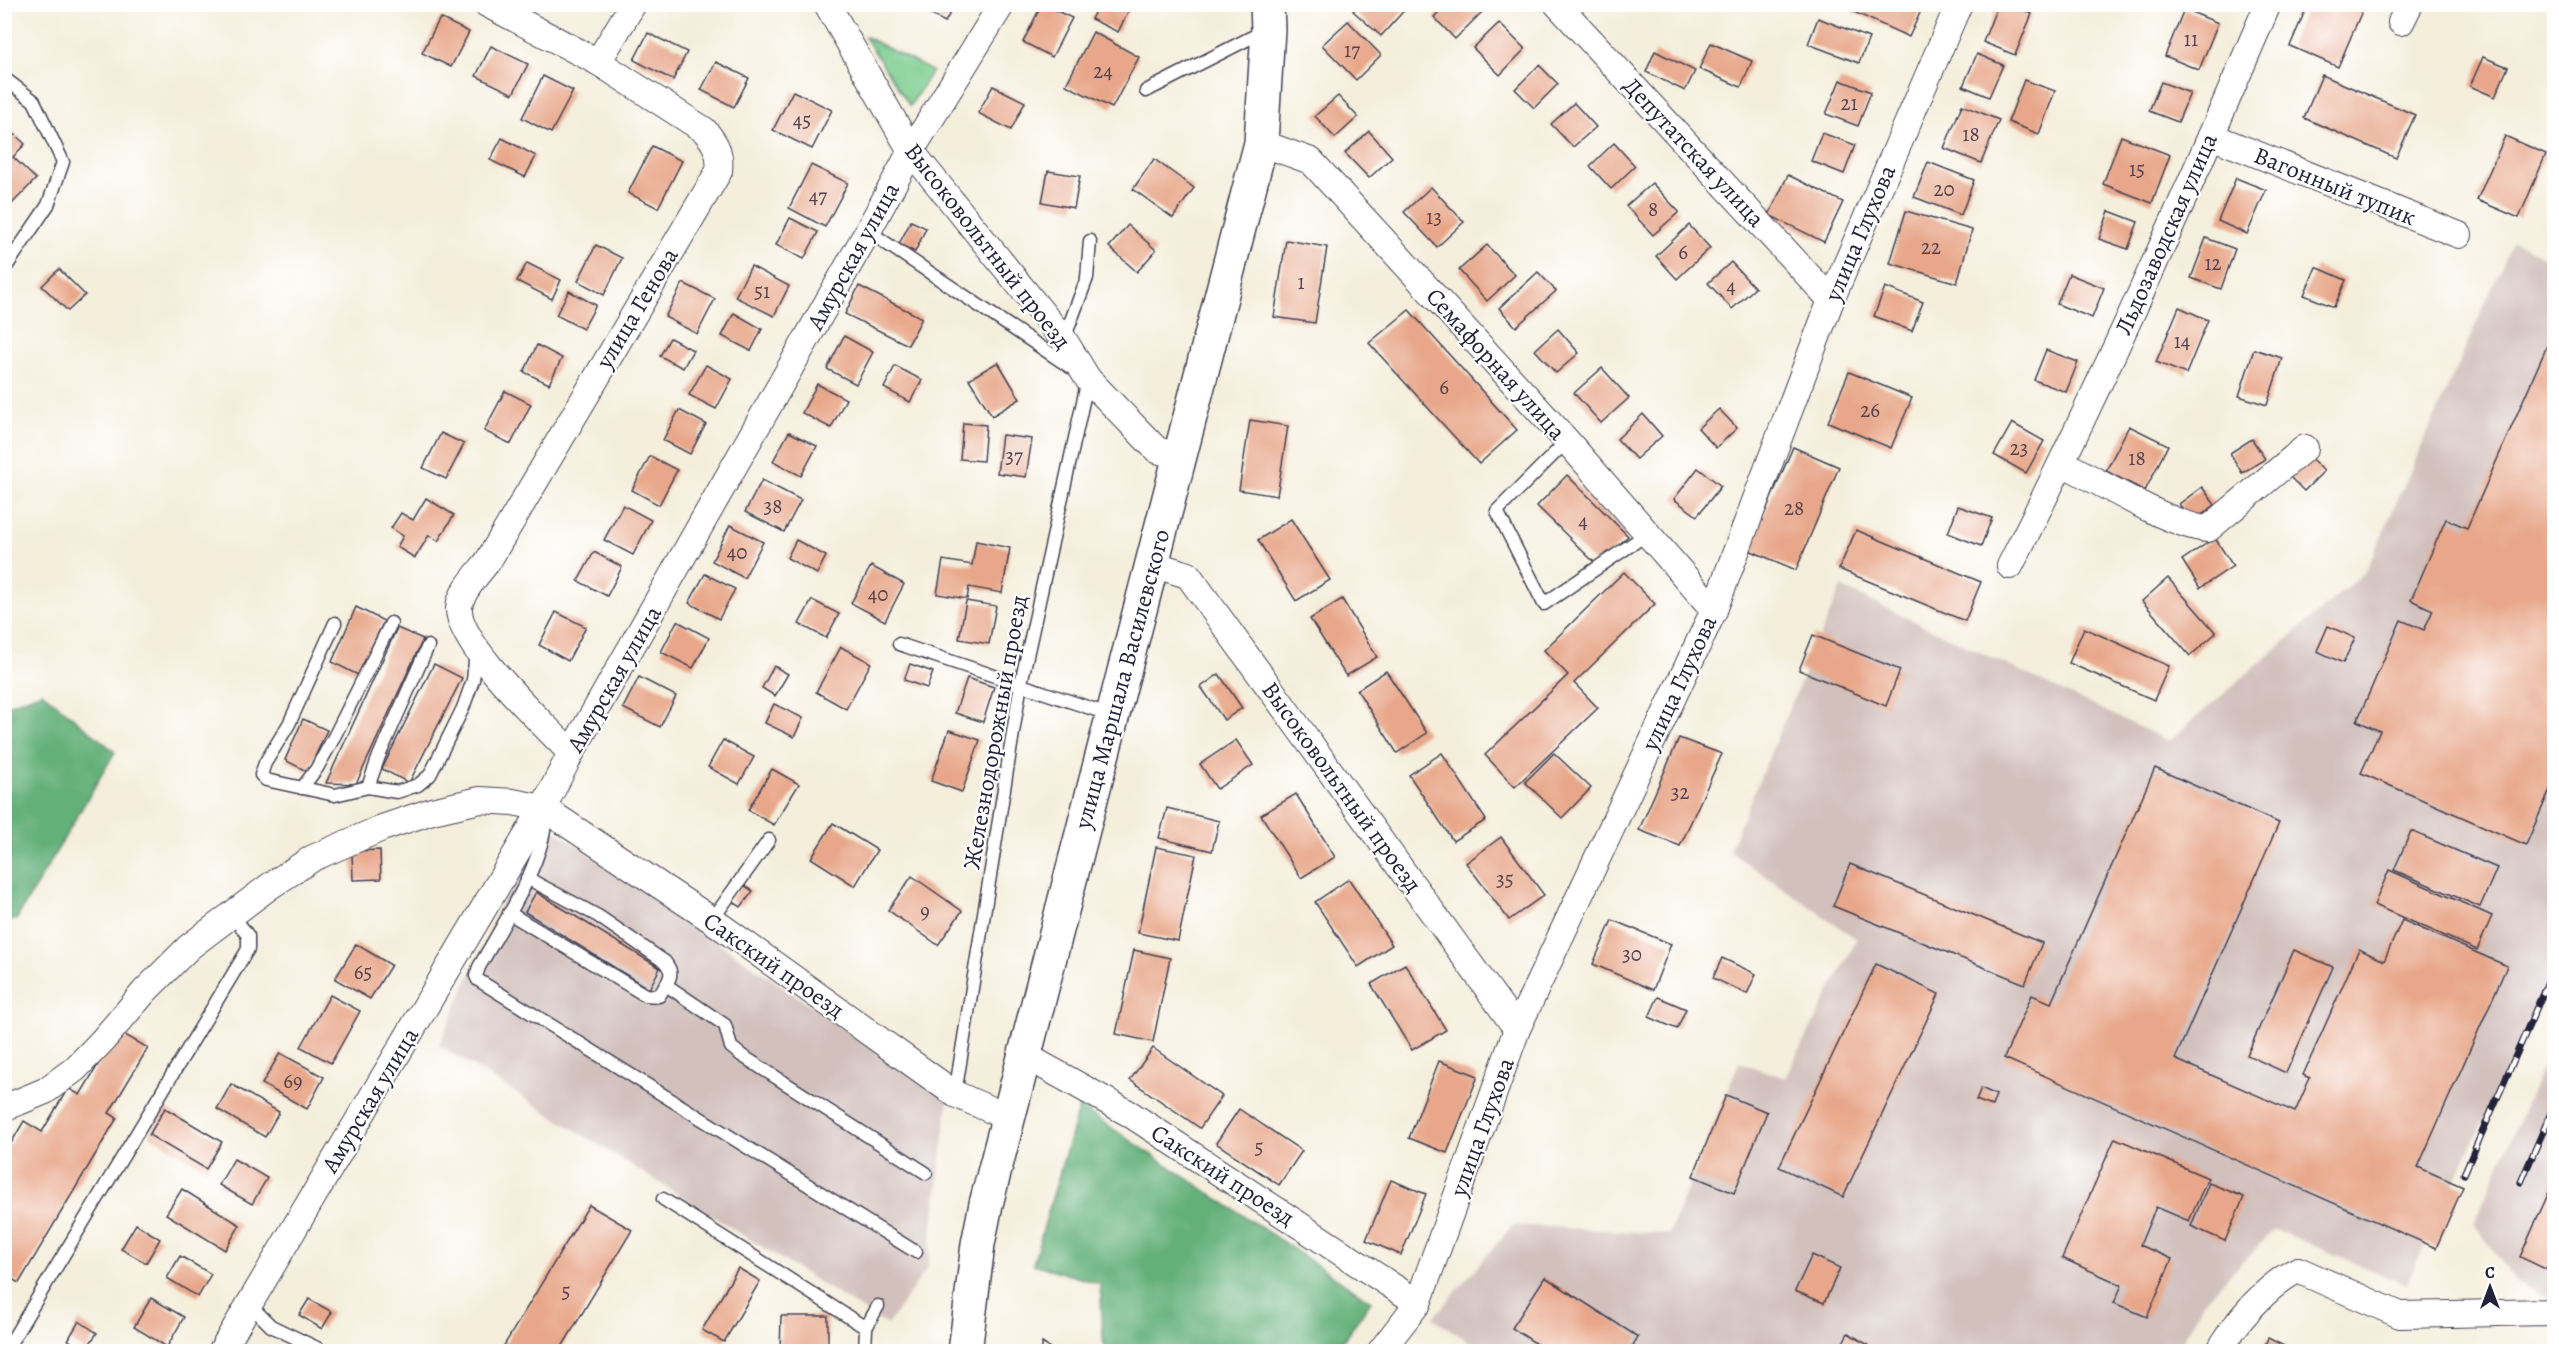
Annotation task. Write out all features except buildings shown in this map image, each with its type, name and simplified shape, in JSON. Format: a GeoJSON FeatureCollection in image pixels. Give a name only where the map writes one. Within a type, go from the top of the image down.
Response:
{"type":"FeatureCollection","features":[{"type":"Feature","properties":{"kind":"main road","name":"улица Маршала Василевского"},"geometry":{"type":"LineString","coordinates":[[965,1352],[978,1244],[1007,1117],[1111,715],[1181,457],[1261,143],[1268,17]]}},
{"type":"Feature","properties":{"kind":"street","name":"улица Генова"},"geometry":{"type":"LineString","coordinates":[[476,651],[463,628],[459,607],[465,592],[494,550],[718,171],[720,160],[718,148],[704,130],[598,62],[487,4]]}},
{"type":"Feature","properties":{"kind":"street"},"geometry":{"type":"LineString","coordinates":[[598,62],[633,4]]}},
{"type":"Feature","properties":{"kind":"street","name":"Высоковольтный проезд"},"geometry":{"type":"LineString","coordinates":[[827,4],[911,151],[1064,340],[1088,379],[1156,450],[1181,457]]}},
{"type":"Feature","properties":{"kind":"street","name":"Амурская улица"},"geometry":{"type":"LineString","coordinates":[[221,1352],[543,808],[571,753],[868,231],[911,151],[1002,4]]}},
{"type":"Feature","properties":{"kind":"street","name":"Депутатская улица"},"geometry":{"type":"LineString","coordinates":[[1557,4],[1831,300]]}},
{"type":"Feature","properties":{"kind":"street","name":"улица Глухова"},"geometry":{"type":"LineString","coordinates":[[1380,1352],[1418,1304],[1517,1029],[1714,610],[1831,300],[1959,4]]}},
{"type":"Feature","properties":{"kind":"street","name":"Льдозаводская улица"},"geometry":{"type":"LineString","coordinates":[[2010,566],[2062,463],[2211,136],[2268,4]]}},
{"type":"Feature","properties":{"kind":"street","name":"Вагонный тупик"},"geometry":{"type":"LineString","coordinates":[[2211,136],[2459,236]]}},
{"type":"Feature","properties":{"kind":"street","name":"Семафорная улица"},"geometry":{"type":"LineString","coordinates":[[1261,143],[1311,161],[1567,441],[1714,610]]}},
{"type":"Feature","properties":{"kind":"street"},"geometry":{"type":"LineString","coordinates":[[2062,463],[2173,520],[2195,528],[2208,529],[2305,448]]}},
{"type":"Feature","properties":{"kind":"street","name":"Высоковольтный проезд"},"geometry":{"type":"LineString","coordinates":[[1152,564],[1188,575],[1517,1029]]}},
{"type":"Feature","properties":{"kind":"street"},"geometry":{"type":"LineString","coordinates":[[476,651],[571,753]]}},
{"type":"Feature","properties":{"kind":"street"},"geometry":{"type":"LineString","coordinates":[[4,1108],[45,1091],[75,1069],[181,955],[232,914],[313,858],[382,828],[432,811],[480,800],[513,802],[543,808]]}},
{"type":"Feature","properties":{"kind":"street","name":"Сакский проезд"},"geometry":{"type":"LineString","coordinates":[[543,808],[712,920],[955,1094],[1007,1117]]}},
{"type":"Feature","properties":{"kind":"street","name":"Сакский проезд"},"geometry":{"type":"LineString","coordinates":[[1024,1055],[1130,1114],[1418,1304]]}},
{"type":"Feature","properties":{"kind":"street"},"geometry":{"type":"LineString","coordinates":[[2219,1352],[2228,1334],[2282,1277],[2298,1270],[2400,1315],[2554,1312]]}},
{"type":"Feature","properties":{"kind":"lane"},"geometry":{"type":"LineString","coordinates":[[1146,91],[1268,17]]}},
{"type":"Feature","properties":{"kind":"lane"},"geometry":{"type":"LineString","coordinates":[[4,78],[34,101],[63,162],[48,205],[4,270]]}},
{"type":"Feature","properties":{"kind":"lane"},"geometry":{"type":"LineString","coordinates":[[868,231],[1088,379]]}},
{"type":"Feature","properties":{"kind":"lane"},"geometry":{"type":"LineString","coordinates":[[1064,340],[1087,278],[1090,241]]}},
{"type":"Feature","properties":{"kind":"lane","name":"Железнодорожный проезд"},"geometry":{"type":"LineString","coordinates":[[955,1094],[1021,683],[1088,379]]}},
{"type":"Feature","properties":{"kind":"lane"},"geometry":{"type":"LineString","coordinates":[[1567,441],[1497,511],[1544,604],[1647,534]]}},
{"type":"Feature","properties":{"kind":"lane"},"geometry":{"type":"LineString","coordinates":[[335,623],[290,724],[265,763],[261,775],[266,780],[335,795],[368,787],[397,792],[418,786],[430,775],[463,708],[473,680],[476,651]]}},
{"type":"Feature","properties":{"kind":"lane"},"geometry":{"type":"LineString","coordinates":[[302,788],[322,759],[391,624]]}},
{"type":"Feature","properties":{"kind":"lane"},"geometry":{"type":"LineString","coordinates":[[899,644],[1111,715]]}},
{"type":"Feature","properties":{"kind":"lane"},"geometry":{"type":"LineString","coordinates":[[368,787],[379,756],[428,646]]}},
{"type":"Feature","properties":{"kind":"lane"},"geometry":{"type":"LineString","coordinates":[[543,808],[545,834],[527,878],[478,967],[476,976],[478,980],[916,1252]]}},
{"type":"Feature","properties":{"kind":"lane"},"geometry":{"type":"LineString","coordinates":[[712,920],[769,840]]}},
{"type":"Feature","properties":{"kind":"lane"},"geometry":{"type":"LineString","coordinates":[[508,913],[645,995],[659,996],[671,976],[665,962],[598,916],[527,878]]}},
{"type":"Feature","properties":{"kind":"lane"},"geometry":{"type":"LineString","coordinates":[[5,1352],[248,949],[248,936],[232,914]]}},
{"type":"Feature","properties":{"kind":"lane"},"geometry":{"type":"LineString","coordinates":[[666,985],[725,1025],[731,1047],[926,1173]]}},
{"type":"Feature","properties":{"kind":"lane"},"geometry":{"type":"LineString","coordinates":[[663,1199],[866,1328]]}},
{"type":"Feature","properties":{"kind":"lane"},"geometry":{"type":"LineString","coordinates":[[249,1304],[271,1326],[325,1352]]}},
{"type":"Feature","properties":{"kind":"lane"},"geometry":{"type":"LineString","coordinates":[[865,1352],[866,1328],[878,1306]]}},
{"type":"Feature","properties":{"kind":"shaded area"},"geometry":{"type":"Polygon","coordinates":[[[2513,241],[2554,262],[2554,970],[2406,1285],[2275,1229],[2203,1302],[2178,1351],[1485,1352],[1433,1318],[1513,1225],[1669,1234],[1739,1062],[1785,1078],[1857,939],[1729,851],[1841,587],[2169,741],[2366,571],[2513,241]]]}},
{"type":"Feature","properties":{"kind":"shaded area"},"geometry":{"type":"Polygon","coordinates":[[[543,828],[551,828],[559,833],[948,1100],[928,1267],[887,1325],[439,1045],[527,846],[543,828]]]}},
{"type":"Feature","properties":{"kind":"shaded area"},"geometry":{"type":"Polygon","coordinates":[[[2554,1040],[2554,1302],[2515,1281],[2474,1223],[2554,1040]]]}},
{"type":"Feature","properties":{"kind":"green space"},"geometry":{"type":"Polygon","coordinates":[[[864,36],[932,71],[910,106],[864,36]]]}},
{"type":"Feature","properties":{"kind":"green space"},"geometry":{"type":"Polygon","coordinates":[[[42,692],[115,752],[16,920],[5,921],[5,706],[42,692]]]}},
{"type":"Feature","properties":{"kind":"green space"},"geometry":{"type":"Polygon","coordinates":[[[1079,1106],[1371,1301],[1336,1351],[1104,1351],[1100,1284],[1033,1264],[1079,1106]]]}},
{"type":"Feature","properties":{"kind":"railway"},"geometry":{"type":"LineString","coordinates":[[2464,1174],[2554,968]]}},
{"type":"Feature","properties":{"kind":"railway"},"geometry":{"type":"LineString","coordinates":[[2521,1182],[2554,1106]]}}]}
